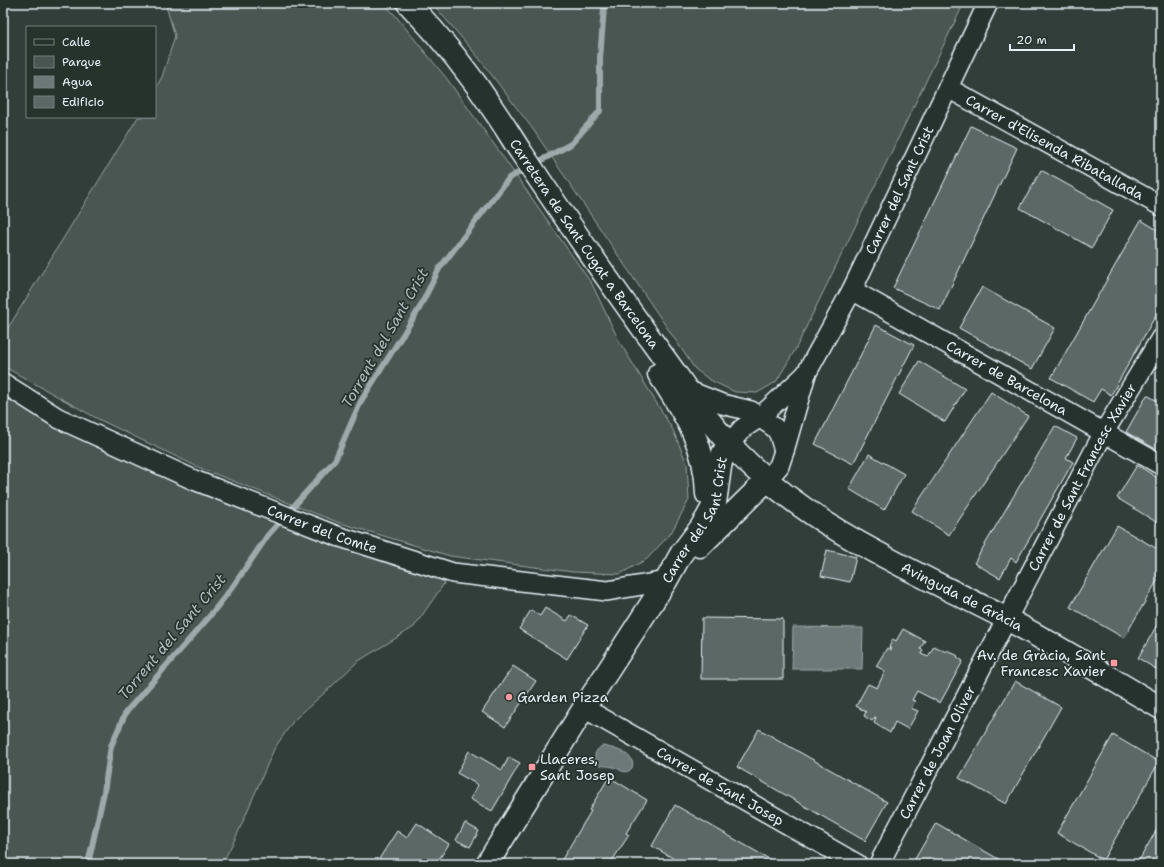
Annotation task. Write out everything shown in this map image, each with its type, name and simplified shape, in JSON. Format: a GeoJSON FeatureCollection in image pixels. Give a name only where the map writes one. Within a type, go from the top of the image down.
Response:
{"type":"FeatureCollection","features":[{"type":"Feature","properties":{"kind":"main road","name":"Carretera de Sant Cugat a Barcelona"},"geometry":{"type":"LineString","coordinates":[[408,3],[441,39],[496,113],[522,154],[629,310],[687,390],[729,444],[766,481]]}},
{"type":"Feature","properties":{"kind":"main road"},"geometry":{"type":"LineString","coordinates":[[629,310],[641,343],[681,408],[698,442],[705,466],[707,480],[707,518]]}},
{"type":"Feature","properties":{"kind":"main road","name":"Carrer del Sant Crist"},"geometry":{"type":"LineString","coordinates":[[666,581],[681,554],[700,529],[715,503],[723,453],[729,444]]}},
{"type":"Feature","properties":{"kind":"main road","name":"Carrer del Sant Crist"},"geometry":{"type":"LineString","coordinates":[[666,581],[721,524],[766,481]]}},
{"type":"Feature","properties":{"kind":"main road","name":"Avinguda de Gràcia"},"geometry":{"type":"LineString","coordinates":[[766,481],[807,512],[856,543],[1008,620],[1161,708]]}},
{"type":"Feature","properties":{"kind":"main road"},"geometry":{"type":"LineString","coordinates":[[487,864],[584,708],[666,581]]}},
{"type":"Feature","properties":{"kind":"street","name":"Carrer del Sant Crist"},"geometry":{"type":"LineString","coordinates":[[766,481],[779,466],[806,374],[852,290],[988,3]]}},
{"type":"Feature","properties":{"kind":"street","name":"Carrer d'Elisenda Ribatallada"},"geometry":{"type":"LineString","coordinates":[[948,88],[1161,206]]}},
{"type":"Feature","properties":{"kind":"street","name":"Carrer de Barcelona"},"geometry":{"type":"LineString","coordinates":[[852,290],[1161,465]]}},
{"type":"Feature","properties":{"kind":"street","name":"Carrer de Sant Francesc Xavier"},"geometry":{"type":"LineString","coordinates":[[1008,620],[1104,432],[1161,338]]}},
{"type":"Feature","properties":{"kind":"street","name":"Carrer del Sant Crist"},"geometry":{"type":"LineString","coordinates":[[729,444],[742,429],[760,417],[806,374]]}},
{"type":"Feature","properties":{"kind":"street","name":"Carrer del Comte"},"geometry":{"type":"LineString","coordinates":[[3,382],[58,418],[194,480],[337,536],[453,573],[607,590],[666,581]]}},
{"type":"Feature","properties":{"kind":"street"},"geometry":{"type":"LineString","coordinates":[[687,390],[722,404],[751,411],[775,428],[779,434],[784,451]]}},
{"type":"Feature","properties":{"kind":"street","name":"Carrer de Joan Oliver"},"geometry":{"type":"LineString","coordinates":[[879,864],[1008,620]]}},
{"type":"Feature","properties":{"kind":"street","name":"Carrer de Sant Josep"},"geometry":{"type":"LineString","coordinates":[[584,708],[857,864]]}},
{"type":"Feature","properties":{"kind":"green space"},"geometry":{"type":"Polygon","coordinates":[[[165,3],[383,3],[394,14],[447,79],[592,284],[619,341],[673,430],[687,464],[689,500],[671,533],[647,559],[620,574],[573,572],[450,556],[337,522],[200,468],[98,419],[3,366],[3,336],[137,118],[156,118],[156,87],[162,77],[175,36],[165,3]]]}},
{"type":"Feature","properties":{"kind":"green space"},"geometry":{"type":"Polygon","coordinates":[[[432,3],[964,3],[795,350],[776,382],[757,393],[735,392],[710,380],[695,369],[532,128],[478,57],[432,3]]]}},
{"type":"Feature","properties":{"kind":"green space"},"geometry":{"type":"Polygon","coordinates":[[[3,383],[58,418],[452,572],[414,627],[357,662],[294,720],[274,749],[237,835],[222,864],[3,864],[3,383]]]}},
{"type":"Feature","properties":{"kind":"water"},"geometry":{"type":"Polygon","coordinates":[[[793,627],[863,628],[862,669],[792,669],[793,627]]]}},
{"type":"Feature","properties":{"kind":"water"},"geometry":{"type":"Polygon","coordinates":[[[602,746],[615,749],[627,755],[632,761],[632,768],[627,772],[624,772],[616,767],[598,764],[595,760],[595,754],[602,746]]]}},
{"type":"Feature","properties":{"kind":"building"},"geometry":{"type":"Polygon","coordinates":[[[971,126],[1017,148],[940,310],[893,288],[971,126]]]}},
{"type":"Feature","properties":{"kind":"building"},"geometry":{"type":"Polygon","coordinates":[[[1041,170],[1113,210],[1092,248],[1020,208],[1041,170]]]}},
{"type":"Feature","properties":{"kind":"building"},"geometry":{"type":"Polygon","coordinates":[[[1141,220],[1161,232],[1161,306],[1111,395],[1101,389],[1093,402],[1051,378],[1141,220]]]}},
{"type":"Feature","properties":{"kind":"building"},"geometry":{"type":"Polygon","coordinates":[[[982,287],[1055,328],[1032,369],[959,328],[982,287]]]}},
{"type":"Feature","properties":{"kind":"building"},"geometry":{"type":"Polygon","coordinates":[[[876,325],[914,345],[853,464],[815,444],[876,325]]]}},
{"type":"Feature","properties":{"kind":"building"},"geometry":{"type":"Polygon","coordinates":[[[919,361],[965,389],[945,422],[899,394],[919,361]]]}},
{"type":"Feature","properties":{"kind":"building"},"geometry":{"type":"Polygon","coordinates":[[[991,392],[1028,416],[949,535],[912,511],[991,392]]]}},
{"type":"Feature","properties":{"kind":"building"},"geometry":{"type":"Polygon","coordinates":[[[1147,395],[1161,403],[1161,452],[1126,432],[1147,395]]]}},
{"type":"Feature","properties":{"kind":"building"},"geometry":{"type":"Polygon","coordinates":[[[1055,426],[1077,438],[1066,458],[1073,462],[1016,562],[1011,558],[1000,578],[974,563],[1055,426]]]}},
{"type":"Feature","properties":{"kind":"building"},"geometry":{"type":"Polygon","coordinates":[[[869,454],[904,474],[884,510],[849,489],[869,454]]]}},
{"type":"Feature","properties":{"kind":"building"},"geometry":{"type":"Polygon","coordinates":[[[1137,465],[1161,480],[1161,525],[1117,498],[1137,465]]]}},
{"type":"Feature","properties":{"kind":"building"},"geometry":{"type":"Polygon","coordinates":[[[1117,526],[1161,551],[1161,574],[1124,638],[1070,607],[1117,526]]]}},
{"type":"Feature","properties":{"kind":"building"},"geometry":{"type":"Polygon","coordinates":[[[827,550],[856,557],[850,582],[821,576],[827,550]]]}},
{"type":"Feature","properties":{"kind":"building"},"geometry":{"type":"Polygon","coordinates":[[[545,608],[567,621],[571,615],[588,625],[567,659],[519,629],[531,610],[540,616],[545,608]]]}},
{"type":"Feature","properties":{"kind":"building"},"geometry":{"type":"Polygon","coordinates":[[[702,618],[783,619],[783,679],[701,679],[702,618]]]}},
{"type":"Feature","properties":{"kind":"building"},"geometry":{"type":"Polygon","coordinates":[[[1161,618],[1161,672],[1138,658],[1161,618]]]}},
{"type":"Feature","properties":{"kind":"building"},"geometry":{"type":"Polygon","coordinates":[[[903,629],[925,641],[920,649],[923,650],[921,654],[928,657],[934,646],[946,652],[947,650],[958,656],[957,657],[963,661],[940,703],[917,691],[912,700],[915,701],[911,708],[918,711],[908,729],[895,722],[890,733],[874,723],[876,717],[872,721],[864,716],[866,712],[856,706],[868,684],[877,688],[885,671],[876,666],[887,648],[891,650],[889,647],[893,639],[896,641],[903,629]]]}},
{"type":"Feature","properties":{"kind":"building","name":"Garden Pizza"},"geometry":{"type":"Polygon","coordinates":[[[513,666],[536,681],[505,727],[482,712],[513,666]]]}},
{"type":"Feature","properties":{"kind":"building"},"geometry":{"type":"Polygon","coordinates":[[[1015,681],[1061,707],[1006,804],[959,778],[1015,681]]]}},
{"type":"Feature","properties":{"kind":"building"},"geometry":{"type":"Polygon","coordinates":[[[759,729],[887,802],[865,841],[737,767],[759,729]]]}},
{"type":"Feature","properties":{"kind":"building"},"geometry":{"type":"Polygon","coordinates":[[[1113,735],[1159,762],[1103,860],[1057,833],[1113,735]]]}},
{"type":"Feature","properties":{"kind":"building"},"geometry":{"type":"Polygon","coordinates":[[[469,751],[502,770],[509,757],[520,763],[492,811],[470,799],[478,785],[457,773],[469,751]]]}},
{"type":"Feature","properties":{"kind":"building"},"geometry":{"type":"Polygon","coordinates":[[[609,777],[647,800],[626,833],[629,835],[610,864],[566,864],[561,861],[591,811],[589,810],[609,777]]]}},
{"type":"Feature","properties":{"kind":"building"},"geometry":{"type":"Polygon","coordinates":[[[675,805],[778,864],[683,864],[652,846],[675,805]]]}},
{"type":"Feature","properties":{"kind":"building"},"geometry":{"type":"Polygon","coordinates":[[[1161,822],[1161,864],[1137,864],[1161,822]]]}},
{"type":"Feature","properties":{"kind":"building"},"geometry":{"type":"Polygon","coordinates":[[[417,823],[449,844],[436,864],[381,864],[377,862],[397,831],[407,838],[417,823]]]}},
{"type":"Feature","properties":{"kind":"building"},"geometry":{"type":"Polygon","coordinates":[[[465,823],[479,831],[470,847],[456,840],[465,823]]]}},
{"type":"Feature","properties":{"kind":"building"},"geometry":{"type":"Polygon","coordinates":[[[936,823],[1007,864],[912,864],[936,823]]]}},
{"type":"Feature","properties":{"kind":"waterway","name":"Torrent del Sant Crist"},"geometry":{"type":"LineString","coordinates":[[88,864],[104,792],[111,746],[126,712],[209,617],[234,585],[268,535],[335,460],[361,401],[419,309],[439,269],[509,178],[571,144],[600,111],[600,58],[604,8],[603,3]]}},
{"type":"Feature","properties":{"kind":"place","name":"Av. de Gràcia, Sant Francesc Xavier"},"geometry":{"type":"Point","coordinates":[1114,663]}},
{"type":"Feature","properties":{"kind":"place","name":"Garden Pizza"},"geometry":{"type":"Point","coordinates":[509,697]}},
{"type":"Feature","properties":{"kind":"place","name":"Llaceres, Sant Josep"},"geometry":{"type":"Point","coordinates":[532,767]}}]}
